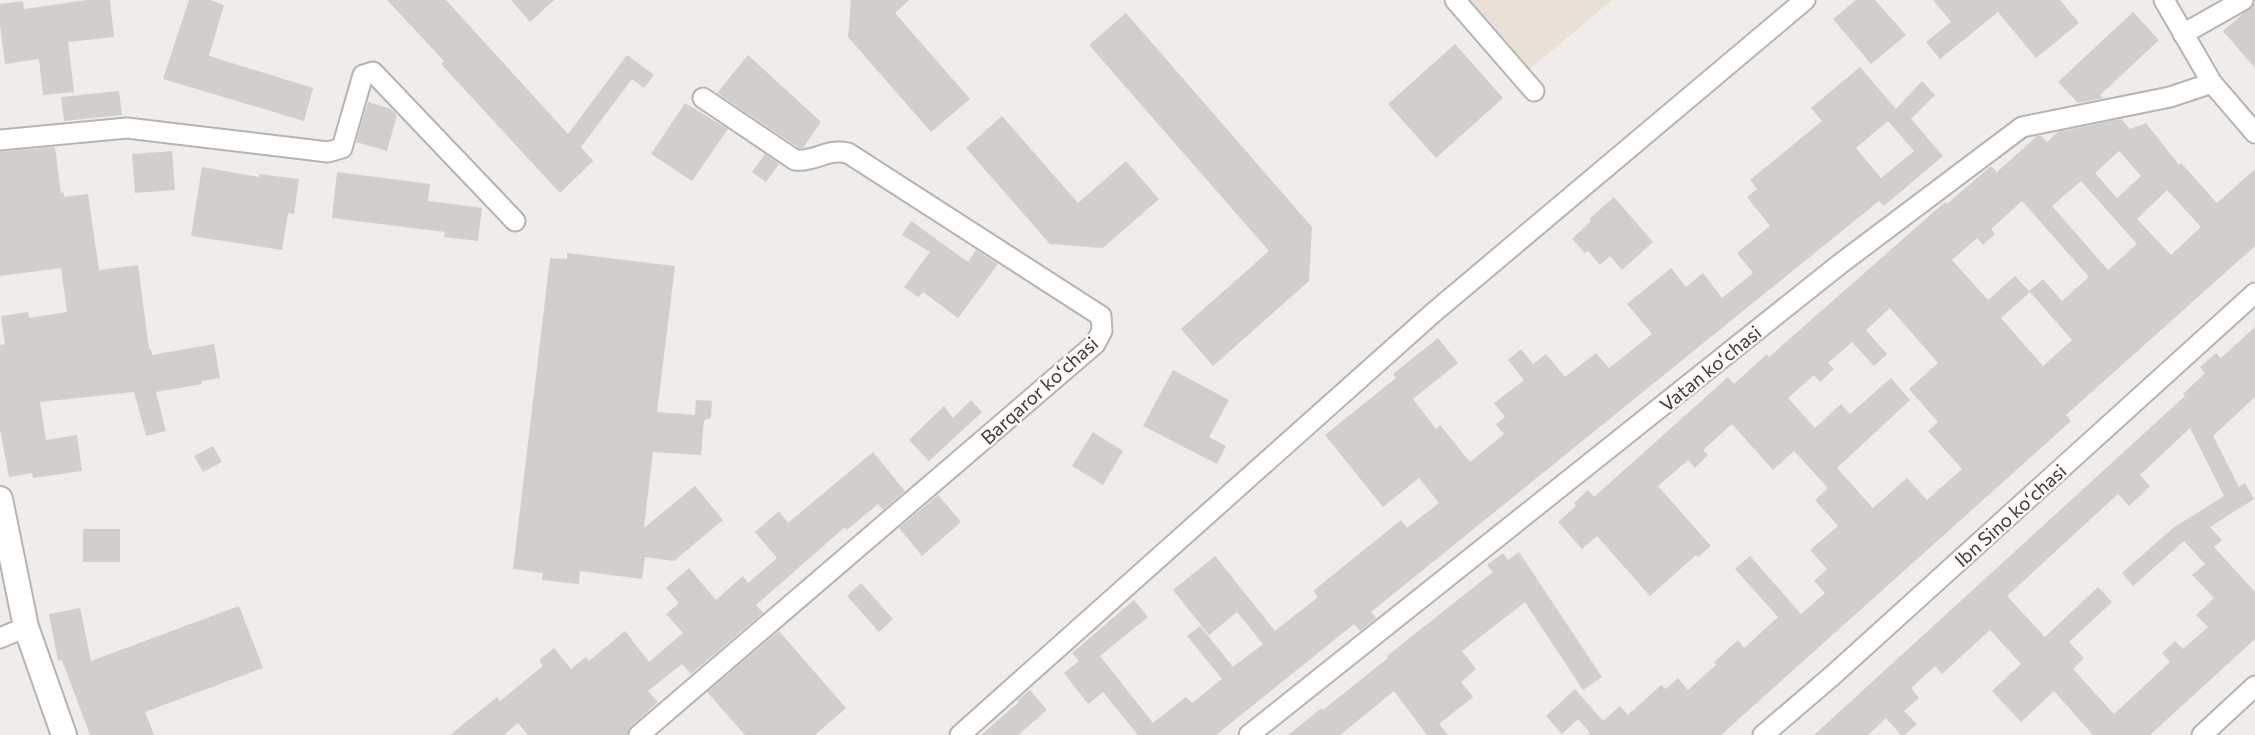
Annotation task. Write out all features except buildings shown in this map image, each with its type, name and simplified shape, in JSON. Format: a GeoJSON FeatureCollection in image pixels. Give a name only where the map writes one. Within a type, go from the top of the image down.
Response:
{"type":"FeatureCollection","features":[{"type":"Feature","properties":{"kind":"street"},"geometry":{"type":"LineString","coordinates":[[1455,0],[1534,91]]}},
{"type":"Feature","properties":{"kind":"street"},"geometry":{"type":"LineString","coordinates":[[960,735],[1433,313],[1805,0]]}},
{"type":"Feature","properties":{"kind":"street"},"geometry":{"type":"LineString","coordinates":[[2164,0],[2212,83],[2255,133]]}},
{"type":"Feature","properties":{"kind":"street"},"geometry":{"type":"LineString","coordinates":[[2183,34],[2243,0]]}},
{"type":"Feature","properties":{"kind":"street"},"geometry":{"type":"LineString","coordinates":[[0,140],[127,128],[328,152],[342,148],[363,75],[373,72],[515,221]]}},
{"type":"Feature","properties":{"kind":"street","name":"Vatan koʻchasi"},"geometry":{"type":"LineString","coordinates":[[1249,735],[1818,281],[2022,127],[2171,97],[2212,83]]}},
{"type":"Feature","properties":{"kind":"street","name":"Barqaror koʻchasi"},"geometry":{"type":"LineString","coordinates":[[639,735],[1095,344],[1102,331],[1101,316],[848,153],[835,150],[808,161],[794,160],[703,97]]}},
{"type":"Feature","properties":{"kind":"street","name":"Ibn Sino koʻchasi"},"geometry":{"type":"LineString","coordinates":[[1763,735],[1832,676],[2255,293]]}},
{"type":"Feature","properties":{"kind":"street"},"geometry":{"type":"LineString","coordinates":[[0,499],[26,627],[64,735]]}},
{"type":"Feature","properties":{"kind":"street"},"geometry":{"type":"LineString","coordinates":[[0,638],[26,627]]}},
{"type":"Feature","properties":{"kind":"street"},"geometry":{"type":"LineString","coordinates":[[2202,735],[2255,686]]}},
{"type":"Feature","properties":{"kind":"shaded area"},"geometry":{"type":"Polygon","coordinates":[[[1450,0],[1612,0],[1517,80],[1450,0]]]}}]}
